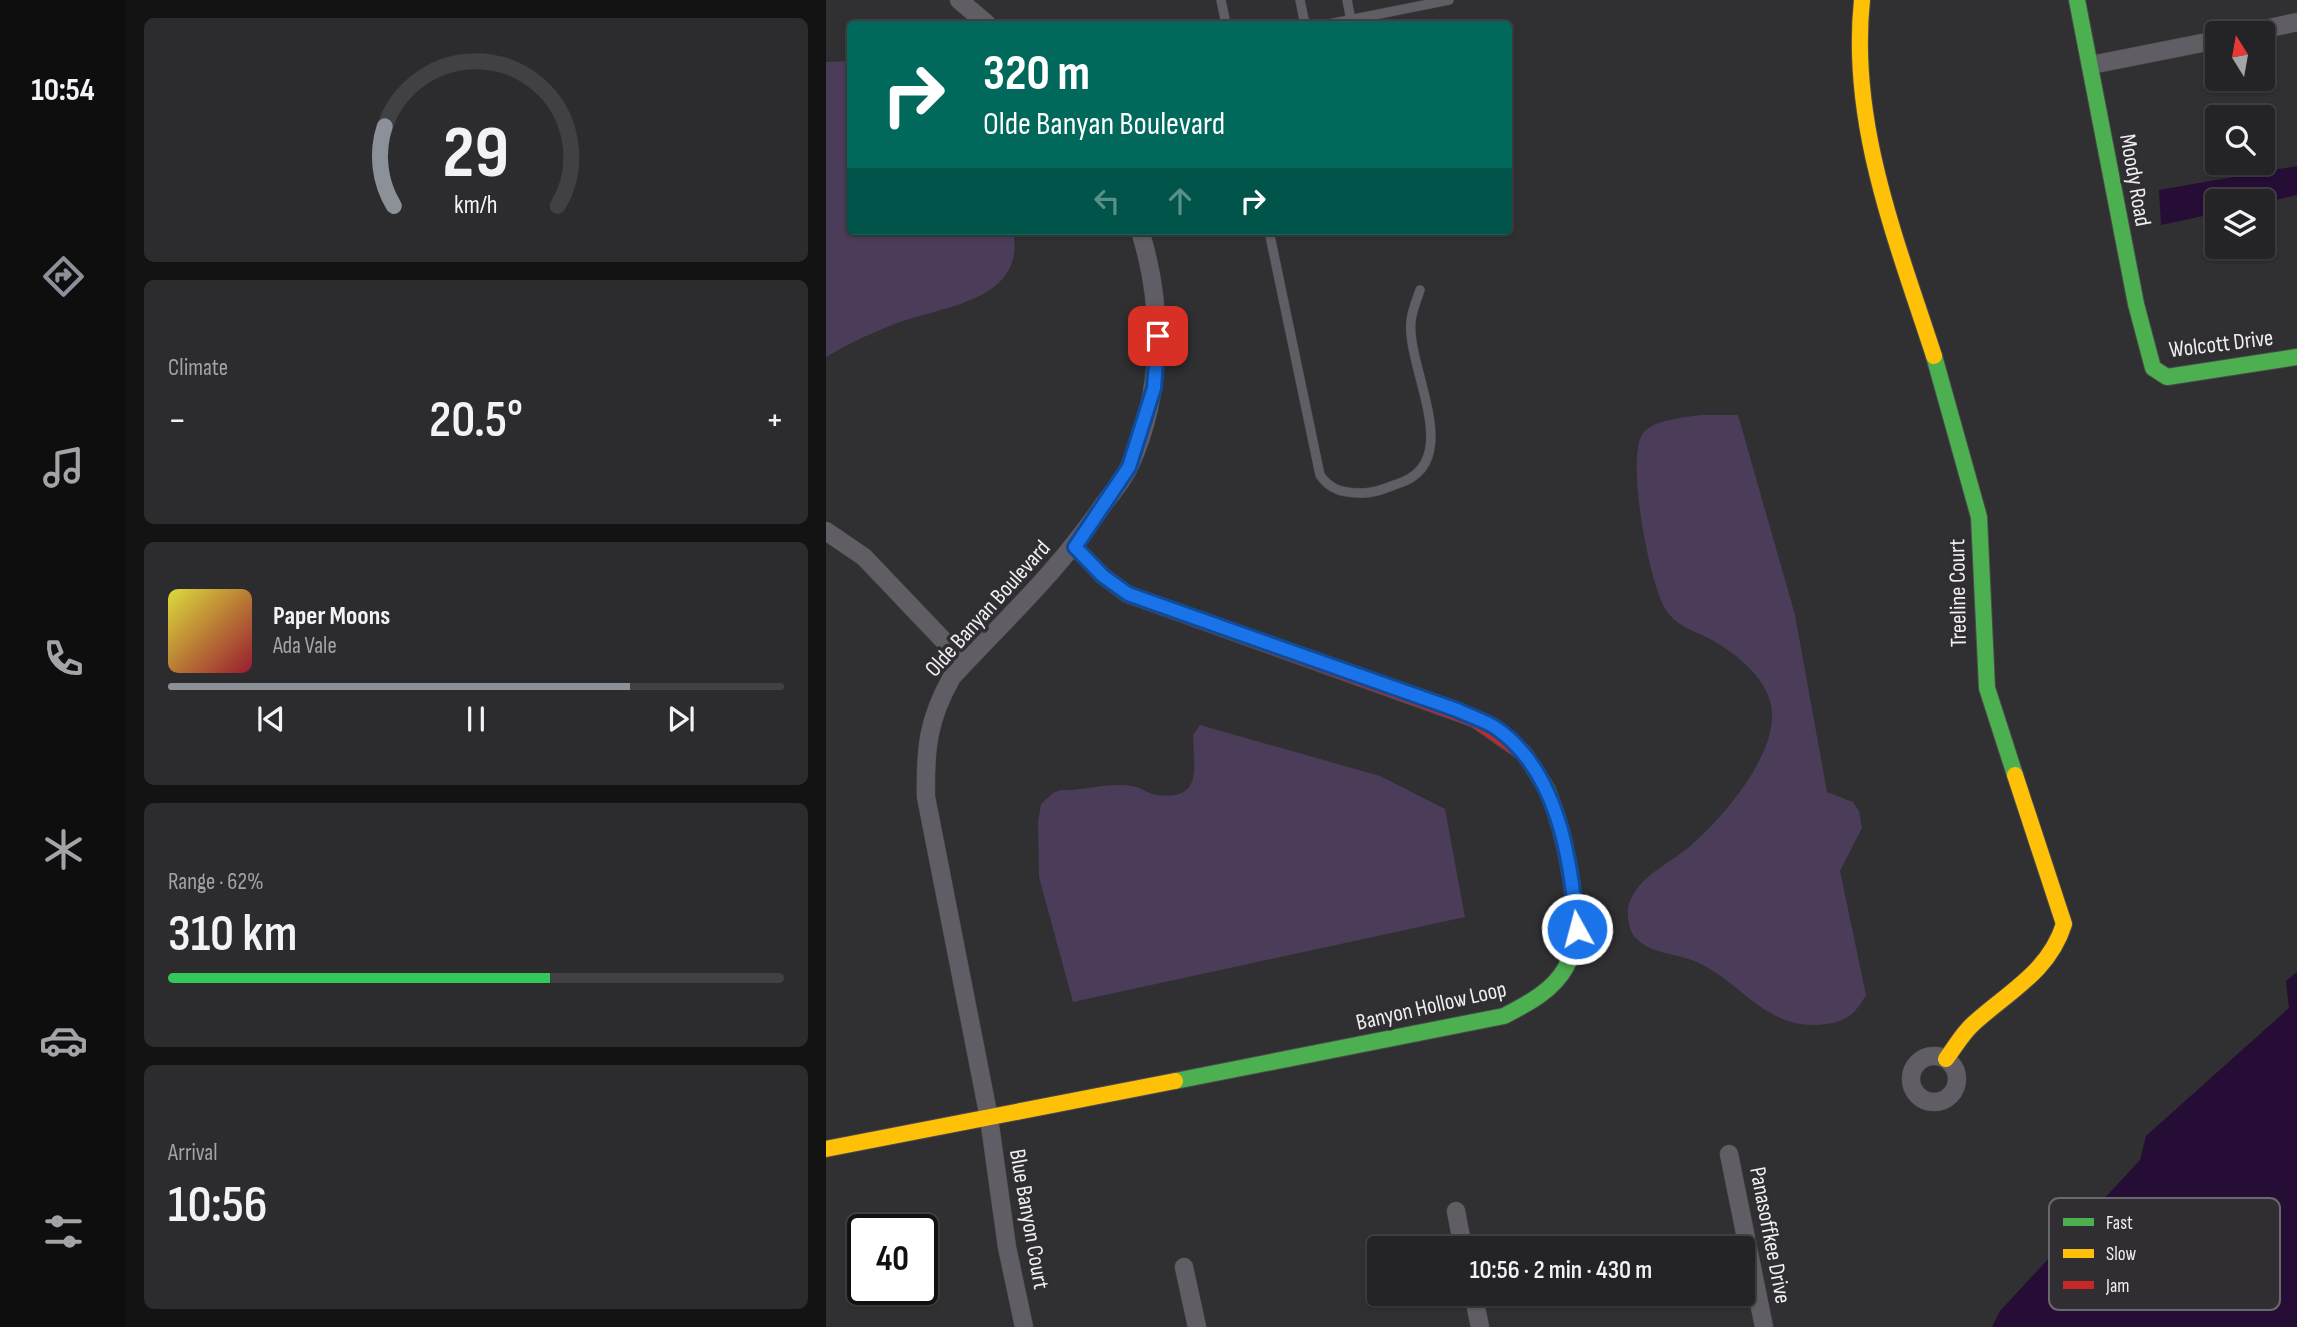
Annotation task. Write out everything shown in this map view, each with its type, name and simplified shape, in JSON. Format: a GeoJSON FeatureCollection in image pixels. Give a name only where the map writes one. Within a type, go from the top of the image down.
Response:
{"type":"FeatureCollection","features":[{"type":"Feature","properties":{"kind":"street","name":"Treeline Court"},"geometry":{"type":"LineString","coordinates":[[1862,0],[1856,61],[1864,130],[1975,494],[1985,567],[1983,657],[1987,688],[2064,924],[2060,943],[2050,960],[1971,1026],[1946,1059]]}},
{"type":"Feature","properties":{"kind":"street","name":"Moody Road"},"geometry":{"type":"LineString","coordinates":[[2077,0],[2136,304],[2152,368]]}},
{"type":"Feature","properties":{"kind":"street"},"geometry":{"type":"LineString","coordinates":[[961,1],[984,21]]}},
{"type":"Feature","properties":{"kind":"street"},"geometry":{"type":"LineString","coordinates":[[2275,27],[2297,22]]}},
{"type":"Feature","properties":{"kind":"street"},"geometry":{"type":"LineString","coordinates":[[2091,65],[2205,42]]}},
{"type":"Feature","properties":{"kind":"street","name":"Olde Banyan Boulevard"},"geometry":{"type":"LineString","coordinates":[[989,1118],[926,797],[925,761],[930,726],[937,703],[952,677],[1075,547],[1129,467],[1154,388],[1158,336],[1150,269],[1141,235]]}},
{"type":"Feature","properties":{"kind":"street","name":"Wolcott Drive"},"geometry":{"type":"LineString","coordinates":[[2152,368],[2167,377],[2297,357]]}},
{"type":"Feature","properties":{"kind":"street"},"geometry":{"type":"LineString","coordinates":[[826,531],[864,557],[965,663]]}},
{"type":"Feature","properties":{"kind":"street","name":"Banyon Hollow Loop"},"geometry":{"type":"LineString","coordinates":[[826,1149],[1504,1016],[1541,997],[1555,983],[1570,956],[1577,929],[1555,806],[1546,785],[1526,755],[1496,728],[1457,710],[1128,594],[1103,576],[1075,547]]}},
{"type":"Feature","properties":{"kind":"street","name":"Blue Banyon Court"},"geometry":{"type":"LineString","coordinates":[[989,1118],[1007,1247],[1024,1327]]}},
{"type":"Feature","properties":{"kind":"street","name":"Panasoffkee Drive"},"geometry":{"type":"LineString","coordinates":[[1729,1154],[1764,1327]]}},
{"type":"Feature","properties":{"kind":"street"},"geometry":{"type":"LineString","coordinates":[[1456,1211],[1461,1236]]}},
{"type":"Feature","properties":{"kind":"street"},"geometry":{"type":"LineString","coordinates":[[1184,1267],[1196,1327]]}},
{"type":"Feature","properties":{"kind":"street"},"geometry":{"type":"LineString","coordinates":[[1476,1306],[1480,1327]]}},
{"type":"Feature","properties":{"kind":"lane"},"geometry":{"type":"LineString","coordinates":[[1221,0],[1225,21]]}},
{"type":"Feature","properties":{"kind":"lane"},"geometry":{"type":"LineString","coordinates":[[1300,0],[1305,21]]}},
{"type":"Feature","properties":{"kind":"lane"},"geometry":{"type":"LineString","coordinates":[[1347,0],[1351,20]]}},
{"type":"Feature","properties":{"kind":"lane"},"geometry":{"type":"LineString","coordinates":[[1396,0],[1398,10]]}},
{"type":"Feature","properties":{"kind":"lane"},"geometry":{"type":"LineString","coordinates":[[1346,21],[1446,0]]}},
{"type":"Feature","properties":{"kind":"lane"},"geometry":{"type":"LineString","coordinates":[[1270,235],[1320,475],[1326,483],[1343,493],[1367,494],[1414,479],[1429,460],[1432,439],[1410,321],[1420,290]]}},
{"type":"Feature","properties":{"kind":"shaded area"},"geometry":{"type":"Polygon","coordinates":[[[847,61],[847,235],[1013,235],[1014,254],[1008,272],[995,286],[979,296],[900,322],[826,357],[826,62],[847,61]]]}},
{"type":"Feature","properties":{"kind":"shaded area"},"geometry":{"type":"Polygon","coordinates":[[[2297,166],[2297,195],[2275,200],[2275,189],[2205,189],[2205,216],[2161,225],[2159,190],[2245,175],[2275,175],[2275,170],[2297,166]]]}},
{"type":"Feature","properties":{"kind":"shaded area"},"geometry":{"type":"Polygon","coordinates":[[[1700,415],[1738,415],[1795,615],[1827,792],[1853,802],[1859,811],[1862,828],[1840,871],[1866,995],[1850,1016],[1833,1023],[1805,1025],[1772,1014],[1714,971],[1697,962],[1656,950],[1640,942],[1632,933],[1629,924],[1629,905],[1635,892],[1648,877],[1688,848],[1730,805],[1755,768],[1771,730],[1770,701],[1752,670],[1714,641],[1682,625],[1671,616],[1666,610],[1653,575],[1641,519],[1637,464],[1639,443],[1650,427],[1700,415]]]}},
{"type":"Feature","properties":{"kind":"shaded area"},"geometry":{"type":"Polygon","coordinates":[[[1200,725],[1380,776],[1445,809],[1465,917],[1073,1002],[1039,877],[1038,822],[1041,804],[1053,793],[1061,790],[1105,786],[1132,786],[1157,795],[1172,796],[1183,793],[1193,778],[1193,735],[1200,725]]]}},
{"type":"Feature","properties":{"kind":"shaded area"},"geometry":{"type":"Polygon","coordinates":[[[2297,972],[2297,1327],[1992,1327],[2000,1311],[2049,1258],[2049,1310],[2280,1310],[2280,1198],[2105,1198],[2140,1160],[2146,1136],[2289,1008],[2286,981],[2297,972]]]}},
{"type":"Feature","properties":{"kind":"traffic: fast"},"geometry":{"type":"LineString","coordinates":[[2077,0],[2136,304],[2153,368],[2167,377],[2297,357]]}},
{"type":"Feature","properties":{"kind":"traffic: fast"},"geometry":{"type":"LineString","coordinates":[[1934,356],[1979,517],[1987,688],[2015,775]]}},
{"type":"Feature","properties":{"kind":"traffic: fast"},"geometry":{"type":"LineString","coordinates":[[1175,1081],[1504,1016],[1547,990],[1566,967],[1572,949],[1574,927],[1574,903],[1566,852],[1547,789]]}},
{"type":"Feature","properties":{"kind":"traffic: slow"},"geometry":{"type":"LineString","coordinates":[[1862,0],[1862,91],[1869,136],[1891,225],[1934,356]]}},
{"type":"Feature","properties":{"kind":"traffic: slow"},"geometry":{"type":"LineString","coordinates":[[1946,1059],[1969,1028],[2038,968],[2057,941],[2064,924],[2015,775]]}},
{"type":"Feature","properties":{"kind":"traffic: slow"},"geometry":{"type":"LineString","coordinates":[[826,1149],[1175,1081]]}},
{"type":"Feature","properties":{"kind":"traffic: jam"},"geometry":{"type":"LineString","coordinates":[[1075,547],[1103,576],[1127,594],[1475,719],[1524,753],[1547,789]]}},
{"type":"Feature","properties":{"kind":"route"},"geometry":{"type":"LineString","coordinates":[[1158,336],[1154,388],[1144,427],[1129,467],[1075,547],[1103,576],[1128,594],[1457,710],[1496,728],[1526,755],[1546,785],[1555,806],[1575,905],[1577,929]]}}]}
